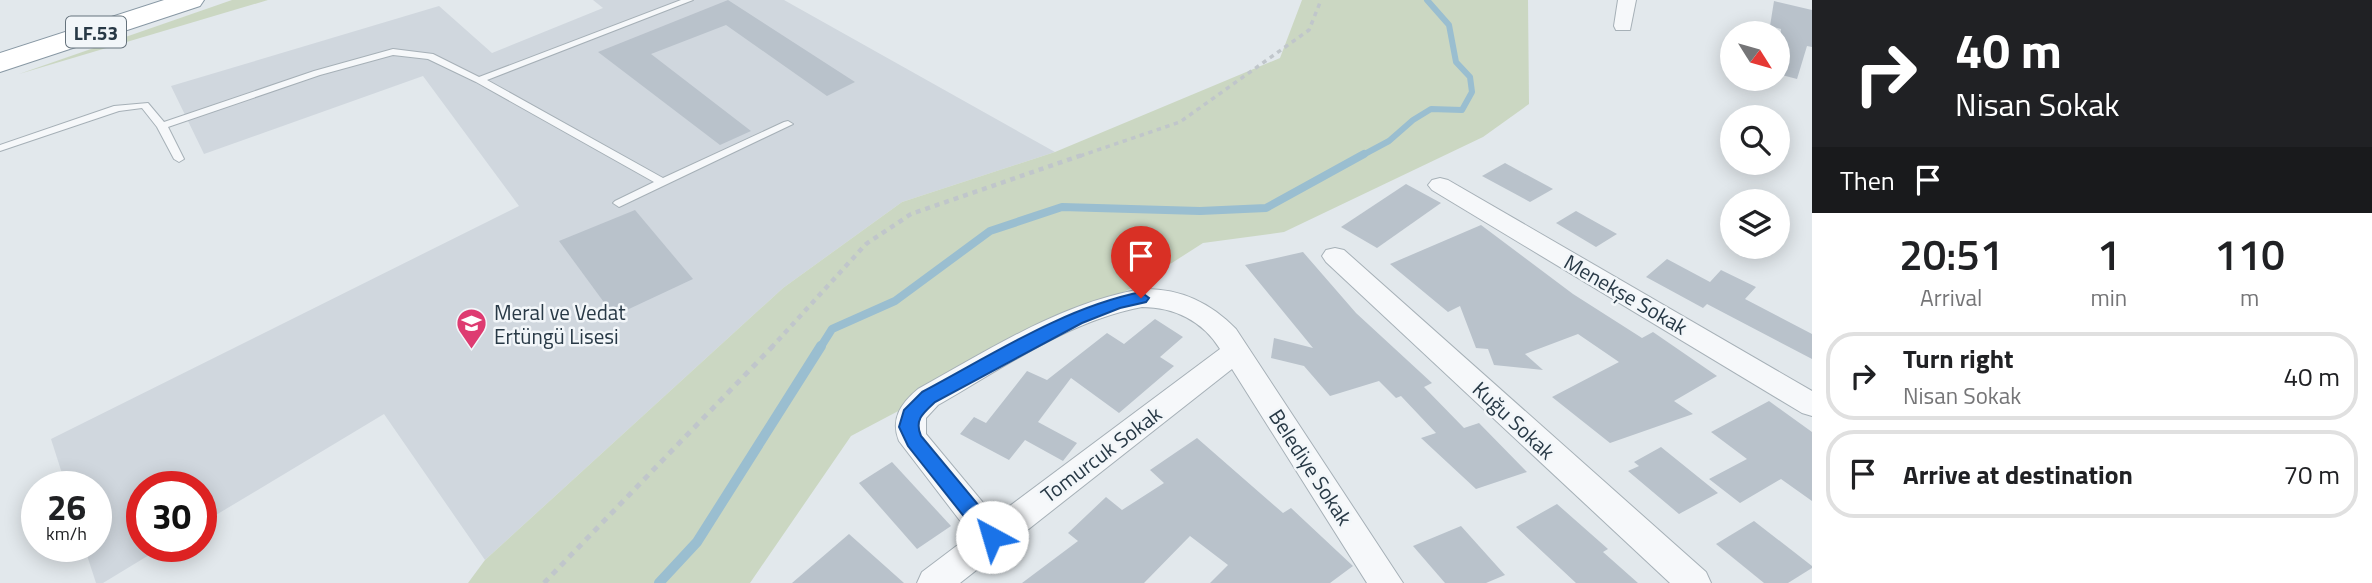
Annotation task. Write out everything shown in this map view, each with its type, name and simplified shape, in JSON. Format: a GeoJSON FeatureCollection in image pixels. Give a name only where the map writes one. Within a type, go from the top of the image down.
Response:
{"type":"FeatureCollection","features":[{"type":"Feature","properties":{"kind":"highway","name":"LF.53"},"geometry":{"type":"LineString","coordinates":[[0,50],[153,0]]}},
{"type":"Feature","properties":{"kind":"highway","name":"LF.53"},"geometry":{"type":"LineString","coordinates":[[0,63],[191,0]]}},
{"type":"Feature","properties":{"kind":"street"},"geometry":{"type":"LineString","coordinates":[[1623,26],[1627,0]]}},
{"type":"Feature","properties":{"kind":"street","name":"Menekşe Sokak"},"geometry":{"type":"LineString","coordinates":[[1440,185],[1752,367],[1812,405]]}},
{"type":"Feature","properties":{"kind":"street","name":"Kuğu Sokak"},"geometry":{"type":"LineString","coordinates":[[1335,256],[1694,583]]}},
{"type":"Feature","properties":{"kind":"street","name":"Belediye Sokak"},"geometry":{"type":"LineString","coordinates":[[992,537],[911,434],[908,427],[911,415],[928,397],[1076,319],[1116,303],[1141,298],[1167,299],[1192,307],[1216,324],[1386,583]]}},
{"type":"Feature","properties":{"kind":"street","name":"Tomurcuk Sokak"},"geometry":{"type":"LineString","coordinates":[[934,583],[1236,351]]}},
{"type":"Feature","properties":{"kind":"lane"},"geometry":{"type":"LineString","coordinates":[[479,80],[689,0]]}},
{"type":"Feature","properties":{"kind":"lane"},"geometry":{"type":"LineString","coordinates":[[162,126],[317,73],[393,52],[430,56],[479,80],[662,182]]}},
{"type":"Feature","properties":{"kind":"lane"},"geometry":{"type":"LineString","coordinates":[[0,148],[118,108],[145,105],[162,126],[179,159]]}},
{"type":"Feature","properties":{"kind":"lane"},"geometry":{"type":"LineString","coordinates":[[619,203],[788,124]]}},
{"type":"Feature","properties":{"kind":"path"},"geometry":{"type":"LineString","coordinates":[[544,583],[768,351],[866,244],[911,214],[1180,122],[1309,30],[1321,0]]}},
{"type":"Feature","properties":{"kind":"shaded area","name":"Meral ve Vedat Ertüngü Lisesi"},"geometry":{"type":"Polygon","coordinates":[[[593,0],[784,0],[1055,152],[902,202],[783,288],[485,560],[384,414],[217,514],[217,471],[126,471],[126,562],[138,562],[103,583],[96,583],[89,562],[112,562],[112,471],[61,471],[51,439],[519,206],[423,76],[204,154],[171,86],[439,6],[492,53],[603,8],[593,0]]]}},
{"type":"Feature","properties":{"kind":"green space"},"geometry":{"type":"Polygon","coordinates":[[[232,0],[268,0],[19,74],[232,0]]]}},
{"type":"Feature","properties":{"kind":"green space"},"geometry":{"type":"Polygon","coordinates":[[[1302,0],[1528,0],[1529,104],[1483,137],[1284,232],[1203,243],[1139,284],[851,436],[750,583],[468,583],[485,560],[783,288],[902,202],[1055,152],[1280,58],[1302,0]]]}},
{"type":"Feature","properties":{"kind":"building"},"geometry":{"type":"Polygon","coordinates":[[[728,0],[855,82],[827,96],[726,25],[651,54],[751,131],[720,145],[598,52],[728,0]]]}},
{"type":"Feature","properties":{"kind":"building"},"geometry":{"type":"Polygon","coordinates":[[[1774,1],[1812,10],[1812,47],[1807,46],[1797,79],[1790,77],[1790,21],[1771,21],[1774,1]]]}},
{"type":"Feature","properties":{"kind":"building"},"geometry":{"type":"Polygon","coordinates":[[[1505,163],[1553,189],[1530,202],[1482,176],[1505,163]]]}},
{"type":"Feature","properties":{"kind":"building"},"geometry":{"type":"Polygon","coordinates":[[[1406,184],[1441,203],[1377,248],[1341,227],[1406,184]]]}},
{"type":"Feature","properties":{"kind":"building"},"geometry":{"type":"Polygon","coordinates":[[[635,210],[693,279],[614,316],[559,241],[635,210]]]}},
{"type":"Feature","properties":{"kind":"building"},"geometry":{"type":"Polygon","coordinates":[[[1576,211],[1617,234],[1596,247],[1556,223],[1576,211]]]}},
{"type":"Feature","properties":{"kind":"building"},"geometry":{"type":"Polygon","coordinates":[[[1481,225],[1573,294],[1642,338],[1653,332],[1717,376],[1674,401],[1693,414],[1610,443],[1552,397],[1619,362],[1578,334],[1525,354],[1543,370],[1494,365],[1488,349],[1476,348],[1460,306],[1448,312],[1390,264],[1481,225]]]}},
{"type":"Feature","properties":{"kind":"building"},"geometry":{"type":"Polygon","coordinates":[[[1303,252],[1356,313],[1432,383],[1424,387],[1464,428],[1479,423],[1527,472],[1476,489],[1421,438],[1436,433],[1401,396],[1396,398],[1379,381],[1330,396],[1304,366],[1271,358],[1274,338],[1313,348],[1245,265],[1303,252]]]}},
{"type":"Feature","properties":{"kind":"building"},"geometry":{"type":"Polygon","coordinates":[[[1667,259],[1710,282],[1721,270],[1756,287],[1745,299],[1812,334],[1812,359],[1707,304],[1703,308],[1646,277],[1667,259]]]}},
{"type":"Feature","properties":{"kind":"building"},"geometry":{"type":"Polygon","coordinates":[[[1155,319],[1183,337],[1160,357],[1174,366],[1119,413],[1071,378],[1038,422],[1077,443],[1063,461],[1025,440],[1009,460],[960,434],[974,417],[986,423],[1027,371],[1047,380],[1107,333],[1124,344],[1155,319]]]}},
{"type":"Feature","properties":{"kind":"building"},"geometry":{"type":"Polygon","coordinates":[[[1769,401],[1812,432],[1812,501],[1781,479],[1740,503],[1709,479],[1747,459],[1711,432],[1769,401]]]}},
{"type":"Feature","properties":{"kind":"building"},"geometry":{"type":"Polygon","coordinates":[[[1197,438],[1283,513],[1291,508],[1353,566],[1330,583],[1210,583],[1228,565],[1190,536],[1144,583],[1022,583],[1078,541],[1068,533],[1106,497],[1122,510],[1164,483],[1150,470],[1197,438]]]}},
{"type":"Feature","properties":{"kind":"building"},"geometry":{"type":"Polygon","coordinates":[[[1661,447],[1718,493],[1679,514],[1628,471],[1639,466],[1634,462],[1661,447]]]}},
{"type":"Feature","properties":{"kind":"building"},"geometry":{"type":"Polygon","coordinates":[[[892,462],[951,526],[917,549],[859,483],[892,462]]]}},
{"type":"Feature","properties":{"kind":"building"},"geometry":{"type":"Polygon","coordinates":[[[1557,504],[1608,549],[1603,552],[1638,583],[1576,583],[1516,527],[1557,504]]]}},
{"type":"Feature","properties":{"kind":"building"},"geometry":{"type":"Polygon","coordinates":[[[1754,521],[1812,568],[1788,583],[1764,583],[1716,544],[1754,521]]]}},
{"type":"Feature","properties":{"kind":"building"},"geometry":{"type":"Polygon","coordinates":[[[1461,526],[1505,575],[1486,583],[1445,583],[1413,546],[1461,526]]]}},
{"type":"Feature","properties":{"kind":"building"},"geometry":{"type":"Polygon","coordinates":[[[849,534],[904,583],[792,583],[849,534]]]}},
{"type":"Feature","properties":{"kind":"waterway"},"geometry":{"type":"LineString","coordinates":[[1361,156],[1389,141],[1413,120],[1431,109],[1462,110],[1472,92],[1470,77],[1456,62],[1449,25],[1427,0]]}},
{"type":"Feature","properties":{"kind":"waterway"},"geometry":{"type":"LineString","coordinates":[[820,348],[832,329],[895,301],[990,231],[1062,207],[1200,211],[1266,208],[1364,154]]}},
{"type":"Feature","properties":{"kind":"waterway"},"geometry":{"type":"LineString","coordinates":[[659,583],[697,542],[821,346]]}},
{"type":"Feature","properties":{"kind":"place","name":"Meral ve Vedat Ertüngü Lisesi"},"geometry":{"type":"Point","coordinates":[471,351]}},
{"type":"Feature","properties":{"kind":"route"},"geometry":{"type":"LineString","coordinates":[[992,537],[914,441],[908,427],[914,410],[928,397],[1076,319],[1116,303],[1141,298]]}}]}
